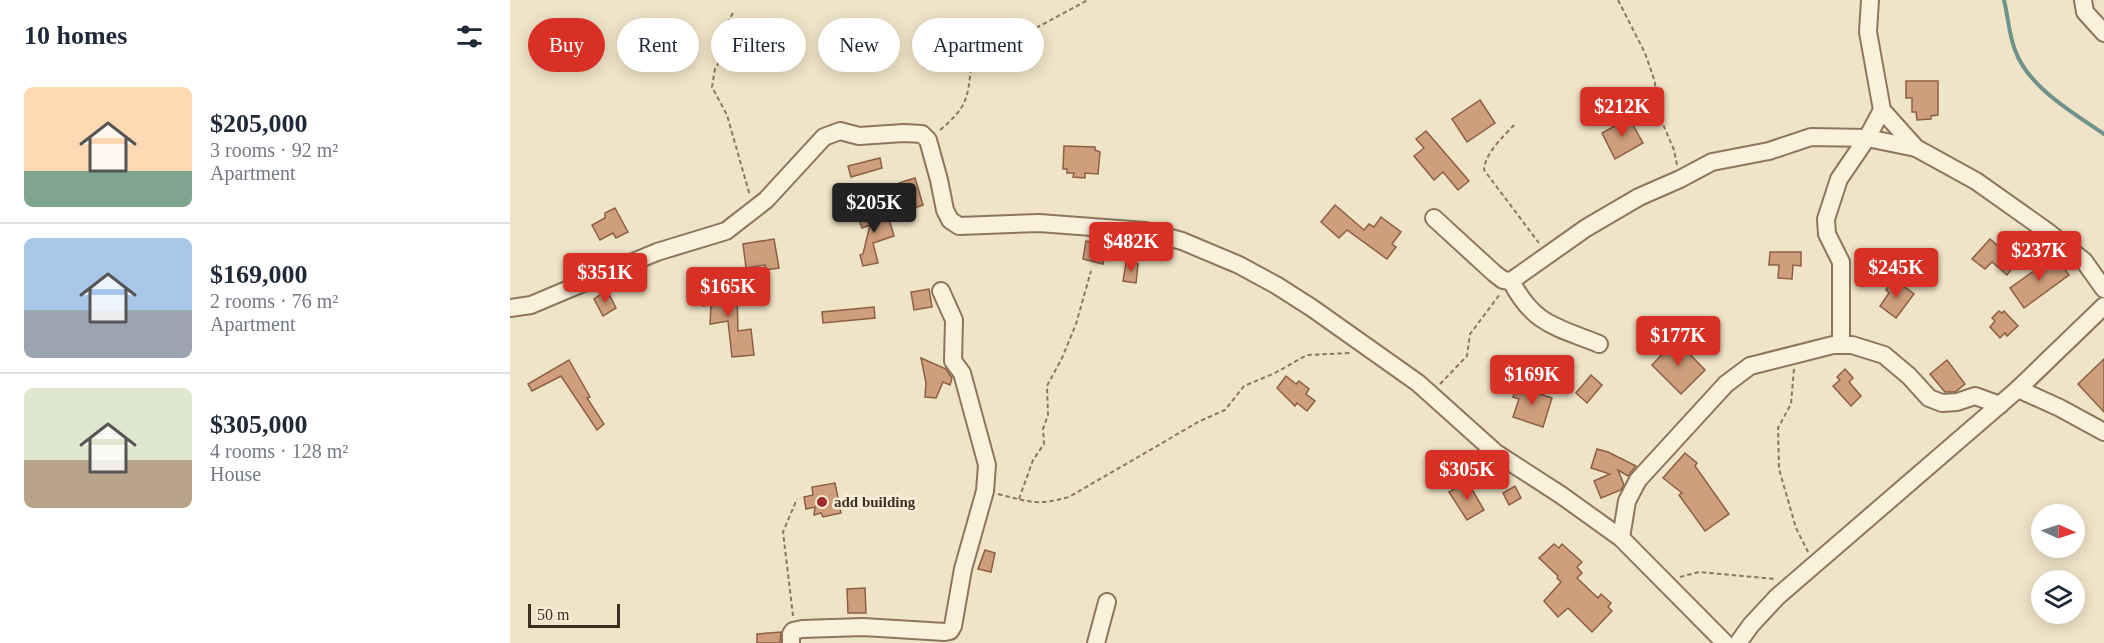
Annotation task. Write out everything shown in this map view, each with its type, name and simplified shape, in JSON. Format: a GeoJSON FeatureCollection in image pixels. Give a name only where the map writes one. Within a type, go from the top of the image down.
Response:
{"type":"FeatureCollection","features":[{"type":"Feature","properties":{"kind":"street"},"geometry":{"type":"LineString","coordinates":[[1870,0],[1868,32],[1876,90],[1882,110],[1916,148]]}},
{"type":"Feature","properties":{"kind":"street"},"geometry":{"type":"LineString","coordinates":[[2083,0],[2085,12],[2104,33]]}},
{"type":"Feature","properties":{"kind":"street"},"geometry":{"type":"LineString","coordinates":[[1841,344],[1841,262],[1827,234],[1826,219],[1839,178],[1867,138],[1882,110]]}},
{"type":"Feature","properties":{"kind":"street"},"geometry":{"type":"LineString","coordinates":[[510,308],[531,305],[657,252],[726,231],[766,200],[824,137],[840,131],[860,136],[921,134],[928,140],[945,210],[950,220],[959,226],[1039,223],[1145,231],[1182,241],[1239,265],[1276,285],[1418,383],[1496,453],[1562,495],[1621,538],[1725,643]]}},
{"type":"Feature","properties":{"kind":"street"},"geometry":{"type":"LineString","coordinates":[[1434,218],[1494,273],[1503,280],[1510,281],[1586,228],[1639,197],[1712,162],[1769,151],[1811,137],[1867,138],[1916,148],[1976,181],[2048,232],[2084,261],[2104,289]]}},
{"type":"Feature","properties":{"kind":"street"},"geometry":{"type":"LineString","coordinates":[[1510,281],[1522,302],[1536,317],[1599,344]]}},
{"type":"Feature","properties":{"kind":"street"},"geometry":{"type":"LineString","coordinates":[[792,637],[863,627],[950,631],[953,626],[963,569],[985,491],[987,459],[962,373],[953,360],[954,320],[941,291]]}},
{"type":"Feature","properties":{"kind":"street"},"geometry":{"type":"LineString","coordinates":[[1738,643],[1751,625],[1796,581],[2018,389],[2104,306]]}},
{"type":"Feature","properties":{"kind":"street"},"geometry":{"type":"LineString","coordinates":[[1621,538],[1627,501],[1638,480],[1726,384],[1750,366],[1841,344],[1871,349],[1884,355],[1910,376],[1929,398],[1942,403],[1976,396],[2000,405]]}},
{"type":"Feature","properties":{"kind":"street"},"geometry":{"type":"LineString","coordinates":[[2018,389],[2104,432]]}},
{"type":"Feature","properties":{"kind":"street"},"geometry":{"type":"LineString","coordinates":[[1096,643],[1107,602]]}},
{"type":"Feature","properties":{"kind":"path"},"geometry":{"type":"LineString","coordinates":[[928,140],[964,108],[968,96],[971,66],[980,58],[1088,0]]}},
{"type":"Feature","properties":{"kind":"path"},"geometry":{"type":"LineString","coordinates":[[1618,0],[1645,53],[1655,82],[1656,108],[1674,150],[1680,179]]}},
{"type":"Feature","properties":{"kind":"path"},"geometry":{"type":"LineString","coordinates":[[733,13],[725,26],[724,54],[715,69],[712,87],[727,115],[754,209]]}},
{"type":"Feature","properties":{"kind":"path"},"geometry":{"type":"LineString","coordinates":[[1514,125],[1484,163],[1484,170],[1533,233],[1547,255]]}},
{"type":"Feature","properties":{"kind":"path"},"geometry":{"type":"LineString","coordinates":[[1019,499],[1033,460],[1044,444],[1043,429],[1048,415],[1047,386],[1076,324],[1091,271]]}},
{"type":"Feature","properties":{"kind":"path"},"geometry":{"type":"LineString","coordinates":[[1429,394],[1463,363],[1467,356],[1470,334],[1510,281]]}},
{"type":"Feature","properties":{"kind":"path"},"geometry":{"type":"LineString","coordinates":[[985,491],[1046,504],[1068,497],[1200,421],[1225,410],[1244,386],[1275,373],[1299,358],[1315,354],[1374,352]]}},
{"type":"Feature","properties":{"kind":"path"},"geometry":{"type":"LineString","coordinates":[[1794,354],[1791,404],[1778,428],[1779,469],[1796,528],[1814,565]]}},
{"type":"Feature","properties":{"kind":"path"},"geometry":{"type":"LineString","coordinates":[[792,637],[783,532],[796,499]]}},
{"type":"Feature","properties":{"kind":"path"},"geometry":{"type":"LineString","coordinates":[[1668,587],[1687,573],[1699,572],[1796,581]]}},
{"type":"Feature","properties":{"kind":"building"},"geometry":{"type":"Polygon","coordinates":[[[1906,81],[1938,81],[1938,115],[1931,116],[1931,119],[1917,120],[1916,112],[1912,112],[1912,98],[1906,98],[1906,81]]]}},
{"type":"Feature","properties":{"kind":"building"},"geometry":{"type":"Polygon","coordinates":[[[1480,100],[1495,123],[1467,142],[1452,119],[1480,100]]]}},
{"type":"Feature","properties":{"kind":"building"},"geometry":{"type":"Polygon","coordinates":[[[1629,118],[1643,143],[1615,159],[1602,133],[1629,118]]]}},
{"type":"Feature","properties":{"kind":"building"},"geometry":{"type":"Polygon","coordinates":[[[1426,131],[1469,181],[1458,190],[1443,172],[1434,180],[1414,156],[1424,148],[1416,139],[1426,131]]]}},
{"type":"Feature","properties":{"kind":"building"},"geometry":{"type":"Polygon","coordinates":[[[1064,146],[1095,147],[1095,150],[1100,152],[1098,174],[1085,173],[1085,178],[1073,177],[1074,173],[1067,173],[1067,169],[1063,169],[1064,146]]]}},
{"type":"Feature","properties":{"kind":"building"},"geometry":{"type":"Polygon","coordinates":[[[880,158],[882,168],[851,177],[848,166],[880,158]]]}},
{"type":"Feature","properties":{"kind":"building"},"geometry":{"type":"Polygon","coordinates":[[[915,178],[923,205],[908,210],[899,183],[915,178]]]}},
{"type":"Feature","properties":{"kind":"building"},"geometry":{"type":"Polygon","coordinates":[[[1335,205],[1364,230],[1369,224],[1374,227],[1381,217],[1401,232],[1392,244],[1396,247],[1387,259],[1347,230],[1339,238],[1321,222],[1335,205]]]}},
{"type":"Feature","properties":{"kind":"building"},"geometry":{"type":"Polygon","coordinates":[[[878,207],[883,221],[889,219],[894,236],[873,243],[878,263],[863,266],[860,255],[863,254],[870,225],[862,228],[857,214],[878,207]]]}},
{"type":"Feature","properties":{"kind":"building"},"geometry":{"type":"Polygon","coordinates":[[[615,208],[628,232],[616,238],[613,233],[600,240],[592,225],[605,218],[605,213],[615,208]]]}},
{"type":"Feature","properties":{"kind":"building"},"geometry":{"type":"Polygon","coordinates":[[[774,239],[779,268],[765,270],[765,265],[746,268],[743,244],[774,239]]]}},
{"type":"Feature","properties":{"kind":"building"},"geometry":{"type":"Polygon","coordinates":[[[1990,239],[2017,262],[2007,275],[1992,262],[1985,269],[1972,259],[1990,239]]]}},
{"type":"Feature","properties":{"kind":"building"},"geometry":{"type":"Polygon","coordinates":[[[1086,241],[1107,245],[1103,264],[1083,259],[1086,241]]]}},
{"type":"Feature","properties":{"kind":"building"},"geometry":{"type":"Polygon","coordinates":[[[1770,252],[1801,252],[1801,266],[1793,265],[1792,279],[1778,278],[1779,265],[1769,265],[1770,252]]]}},
{"type":"Feature","properties":{"kind":"building"},"geometry":{"type":"Polygon","coordinates":[[[2055,256],[2069,275],[2024,308],[2010,288],[2055,256]]]}},
{"type":"Feature","properties":{"kind":"building"},"geometry":{"type":"Polygon","coordinates":[[[1126,263],[1138,264],[1136,283],[1123,281],[1126,263]]]}},
{"type":"Feature","properties":{"kind":"building"},"geometry":{"type":"Polygon","coordinates":[[[1894,279],[1914,294],[1896,318],[1880,306],[1889,293],[1886,290],[1894,279]]]}},
{"type":"Feature","properties":{"kind":"building"},"geometry":{"type":"Polygon","coordinates":[[[718,282],[719,291],[737,293],[738,331],[751,329],[754,355],[732,357],[728,321],[710,324],[711,305],[703,306],[700,288],[707,287],[706,284],[718,282]]]}},
{"type":"Feature","properties":{"kind":"building"},"geometry":{"type":"Polygon","coordinates":[[[929,289],[932,307],[914,310],[911,292],[929,289]]]}},
{"type":"Feature","properties":{"kind":"building"},"geometry":{"type":"Polygon","coordinates":[[[603,293],[606,298],[610,296],[616,308],[603,316],[594,299],[603,293]]]}},
{"type":"Feature","properties":{"kind":"building"},"geometry":{"type":"Polygon","coordinates":[[[874,307],[875,318],[823,323],[822,312],[874,307]]]}},
{"type":"Feature","properties":{"kind":"building"},"geometry":{"type":"Polygon","coordinates":[[[1999,311],[2002,313],[2004,311],[2018,326],[2007,336],[2005,333],[2000,338],[1990,327],[1995,321],[1992,318],[1999,311]]]}},
{"type":"Feature","properties":{"kind":"building"},"geometry":{"type":"Polygon","coordinates":[[[1676,340],[1705,370],[1681,394],[1652,365],[1676,340]]]}},
{"type":"Feature","properties":{"kind":"building"},"geometry":{"type":"Polygon","coordinates":[[[921,358],[946,369],[952,378],[950,385],[943,382],[936,398],[925,397],[926,383],[921,358]]]}},
{"type":"Feature","properties":{"kind":"building"},"geometry":{"type":"Polygon","coordinates":[[[2104,359],[2104,412],[2078,384],[2104,359]]]}},
{"type":"Feature","properties":{"kind":"building"},"geometry":{"type":"Polygon","coordinates":[[[569,360],[590,397],[587,398],[604,424],[597,430],[561,376],[532,391],[528,384],[569,360]]]}},
{"type":"Feature","properties":{"kind":"building"},"geometry":{"type":"Polygon","coordinates":[[[1947,360],[1965,384],[1955,392],[1945,392],[1930,374],[1947,360]]]}},
{"type":"Feature","properties":{"kind":"building"},"geometry":{"type":"Polygon","coordinates":[[[1845,369],[1853,378],[1849,382],[1861,396],[1851,406],[1833,386],[1840,380],[1837,377],[1845,369]]]}},
{"type":"Feature","properties":{"kind":"building"},"geometry":{"type":"Polygon","coordinates":[[[1591,375],[1602,385],[1587,403],[1576,393],[1591,375]]]}},
{"type":"Feature","properties":{"kind":"building"},"geometry":{"type":"Polygon","coordinates":[[[1286,376],[1296,384],[1299,381],[1309,389],[1306,394],[1315,401],[1307,411],[1297,403],[1295,406],[1277,388],[1286,376]]]}},
{"type":"Feature","properties":{"kind":"building"},"geometry":{"type":"Polygon","coordinates":[[[1517,386],[1552,398],[1543,427],[1513,417],[1519,399],[1513,397],[1517,386]]]}},
{"type":"Feature","properties":{"kind":"building"},"geometry":{"type":"Polygon","coordinates":[[[1597,449],[1636,466],[1628,476],[1618,470],[1624,485],[1621,490],[1601,498],[1594,481],[1610,474],[1591,468],[1597,449]]]}},
{"type":"Feature","properties":{"kind":"building"},"geometry":{"type":"Polygon","coordinates":[[[1685,453],[1697,463],[1695,466],[1729,514],[1705,531],[1679,495],[1682,493],[1663,478],[1685,453]]]}},
{"type":"Feature","properties":{"kind":"building"},"geometry":{"type":"Polygon","coordinates":[[[1467,481],[1484,510],[1467,520],[1449,492],[1467,481]]]}},
{"type":"Feature","properties":{"kind":"building","name":"add building"},"geometry":{"type":"Polygon","coordinates":[[[835,483],[841,513],[823,517],[821,513],[814,515],[815,507],[806,509],[804,497],[813,495],[812,487],[835,483]]]}},
{"type":"Feature","properties":{"kind":"building"},"geometry":{"type":"Polygon","coordinates":[[[1515,486],[1521,498],[1509,505],[1503,493],[1515,486]]]}},
{"type":"Feature","properties":{"kind":"building"},"geometry":{"type":"Polygon","coordinates":[[[1554,544],[1559,548],[1562,544],[1582,562],[1577,567],[1582,573],[1577,578],[1598,598],[1601,594],[1611,603],[1608,607],[1612,611],[1592,632],[1568,608],[1558,617],[1544,601],[1561,582],[1558,576],[1539,558],[1554,544]]]}},
{"type":"Feature","properties":{"kind":"building"},"geometry":{"type":"Polygon","coordinates":[[[985,550],[995,553],[991,572],[978,569],[985,550]]]}},
{"type":"Feature","properties":{"kind":"building"},"geometry":{"type":"Polygon","coordinates":[[[865,588],[866,613],[848,613],[847,589],[865,588]]]}},
{"type":"Feature","properties":{"kind":"building"},"geometry":{"type":"Polygon","coordinates":[[[781,632],[780,643],[757,643],[757,634],[781,632]]]}},
{"type":"Feature","properties":{"kind":"waterway"},"geometry":{"type":"LineString","coordinates":[[2004,0],[2013,44],[2021,63],[2030,76],[2053,98],[2104,134]]}},
{"type":"Feature","properties":{"kind":"place","name":"add building"},"geometry":{"type":"Point","coordinates":[822,502]}}]}
